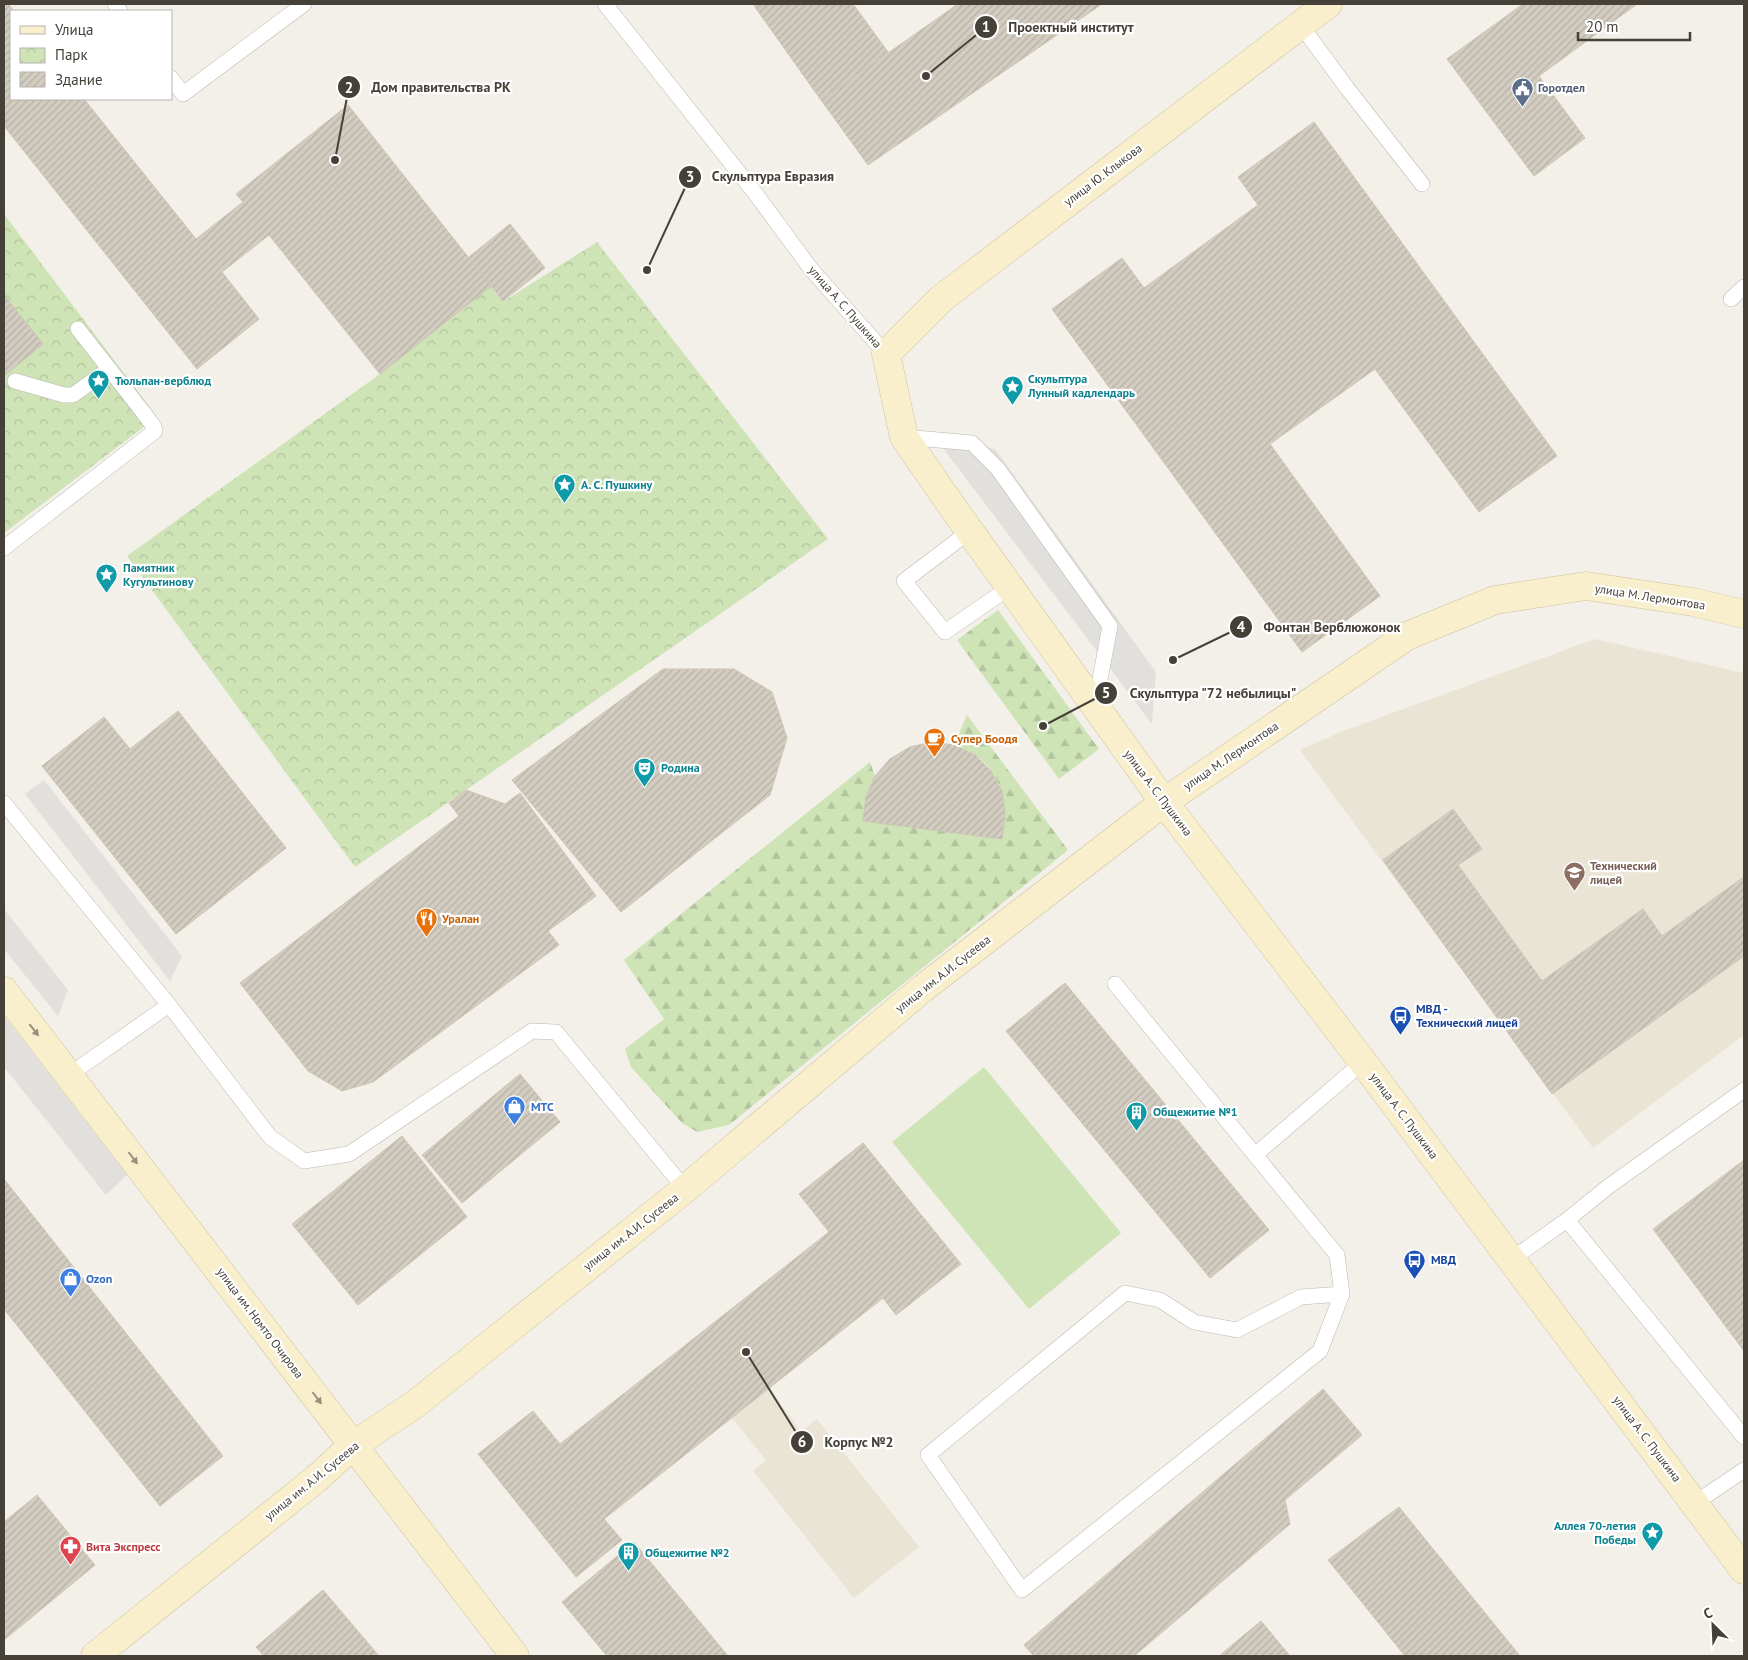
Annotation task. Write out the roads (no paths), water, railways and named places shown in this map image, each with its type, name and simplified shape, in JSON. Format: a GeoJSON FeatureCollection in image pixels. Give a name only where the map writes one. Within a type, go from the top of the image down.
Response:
{"type":"FeatureCollection","features":[{"type":"Feature","properties":{"kind":"street","name":"улица Ю. Клыкова"},"geometry":{"type":"LineString","coordinates":[[886,354],[941,299],[1328,4]]}},
{"type":"Feature","properties":{"kind":"street","name":"улица А. С. Пушкина"},"geometry":{"type":"LineString","coordinates":[[886,354],[904,437],[970,531],[1164,802],[1512,1259],[1744,1570]]}},
{"type":"Feature","properties":{"kind":"street","name":"улица М. Лермонтова"},"geometry":{"type":"LineString","coordinates":[[1164,802],[1407,636],[1495,600],[1586,586],[1694,602],[1744,614]]}},
{"type":"Feature","properties":{"kind":"street","name":"улица им. А.И. Сусеева"},"geometry":{"type":"LineString","coordinates":[[95,1656],[316,1479],[352,1446],[414,1405],[685,1189],[922,990],[1164,802]]}},
{"type":"Feature","properties":{"kind":"street","name":"улица им. Номто Очирова"},"geometry":{"type":"LineString","coordinates":[[4,991],[515,1656]]}},
{"type":"Feature","properties":{"kind":"lane"},"geometry":{"type":"LineString","coordinates":[[172,79],[183,94],[304,4]]}},
{"type":"Feature","properties":{"kind":"lane","name":"улица А. С. Пушкина"},"geometry":{"type":"LineString","coordinates":[[604,4],[755,193],[811,268],[886,354]]}},
{"type":"Feature","properties":{"kind":"lane"},"geometry":{"type":"LineString","coordinates":[[1300,24],[1422,184]]}},
{"type":"Feature","properties":{"kind":"lane"},"geometry":{"type":"LineString","coordinates":[[1731,299],[1744,287]]}},
{"type":"Feature","properties":{"kind":"lane"},"geometry":{"type":"LineString","coordinates":[[4,548],[155,431],[143,412],[78,329]]}},
{"type":"Feature","properties":{"kind":"lane"},"geometry":{"type":"LineString","coordinates":[[16,381],[64,395],[73,395],[109,369]]}},
{"type":"Feature","properties":{"kind":"lane"},"geometry":{"type":"LineString","coordinates":[[904,437],[972,443],[998,469],[1110,626],[1095,706]]}},
{"type":"Feature","properties":{"kind":"lane"},"geometry":{"type":"LineString","coordinates":[[970,531],[904,581],[944,632],[1010,586]]}},
{"type":"Feature","properties":{"kind":"lane"},"geometry":{"type":"LineString","coordinates":[[4,803],[169,1005],[270,1137],[304,1161],[348,1154],[532,1031],[556,1032],[685,1189]]}},
{"type":"Feature","properties":{"kind":"lane"},"geometry":{"type":"LineString","coordinates":[[1115,984],[1337,1255],[1342,1294],[1320,1351],[1022,1590],[928,1455],[1125,1293],[1160,1300],[1194,1322],[1237,1330],[1301,1297],[1342,1294]]}},
{"type":"Feature","properties":{"kind":"lane"},"geometry":{"type":"LineString","coordinates":[[70,1075],[169,1005]]}},
{"type":"Feature","properties":{"kind":"lane"},"geometry":{"type":"LineString","coordinates":[[1255,1155],[1363,1062]]}},
{"type":"Feature","properties":{"kind":"lane"},"geometry":{"type":"LineString","coordinates":[[1512,1259],[1568,1220],[1608,1186],[1744,1090]]}},
{"type":"Feature","properties":{"kind":"lane"},"geometry":{"type":"LineString","coordinates":[[1568,1220],[1744,1437]]}},
{"type":"Feature","properties":{"kind":"lane"},"geometry":{"type":"LineString","coordinates":[[1694,1503],[1744,1470]]}},
{"type":"Feature","properties":{"kind":"place","name":"Проектный институт"},"geometry":{"type":"Point","coordinates":[926,76]}},
{"type":"Feature","properties":{"kind":"place","name":"Горотдел"},"geometry":{"type":"Point","coordinates":[1522,107]}},
{"type":"Feature","properties":{"kind":"place","name":"Дом правительства РК"},"geometry":{"type":"Point","coordinates":[335,160]}},
{"type":"Feature","properties":{"kind":"place","name":"Скульптура Евразия"},"geometry":{"type":"Point","coordinates":[647,270]}},
{"type":"Feature","properties":{"kind":"place","name":"Тюльпан-верблюд"},"geometry":{"type":"Point","coordinates":[99,400]}},
{"type":"Feature","properties":{"kind":"place","name":"Скульптура Лунный кадлендарь"},"geometry":{"type":"Point","coordinates":[1012,405]}},
{"type":"Feature","properties":{"kind":"place","name":"А. С. Пушкину"},"geometry":{"type":"Point","coordinates":[565,504]}},
{"type":"Feature","properties":{"kind":"place","name":"Памятник Кугультинову"},"geometry":{"type":"Point","coordinates":[107,594]}},
{"type":"Feature","properties":{"kind":"place","name":"Фонтан Верблюжонок"},"geometry":{"type":"Point","coordinates":[1173,660]}},
{"type":"Feature","properties":{"kind":"place","name":"Скульптура \"72 небылицы\""},"geometry":{"type":"Point","coordinates":[1043,726]}},
{"type":"Feature","properties":{"kind":"place","name":"Супер Боодя"},"geometry":{"type":"Point","coordinates":[935,758]}},
{"type":"Feature","properties":{"kind":"place","name":"Родина"},"geometry":{"type":"Point","coordinates":[645,787]}},
{"type":"Feature","properties":{"kind":"place","name":"Технический лицей"},"geometry":{"type":"Point","coordinates":[1574,892]}},
{"type":"Feature","properties":{"kind":"place","name":"Уралан"},"geometry":{"type":"Point","coordinates":[426,938]}},
{"type":"Feature","properties":{"kind":"place","name":"МВД - Технический лицей"},"geometry":{"type":"Point","coordinates":[1400,1035]}},
{"type":"Feature","properties":{"kind":"place","name":"МТС"},"geometry":{"type":"Point","coordinates":[515,1126]}},
{"type":"Feature","properties":{"kind":"place","name":"Общежитие №1"},"geometry":{"type":"Point","coordinates":[1137,1131]}},
{"type":"Feature","properties":{"kind":"place","name":"МВД"},"geometry":{"type":"Point","coordinates":[1415,1279]}},
{"type":"Feature","properties":{"kind":"place","name":"Ozon"},"geometry":{"type":"Point","coordinates":[70,1298]}},
{"type":"Feature","properties":{"kind":"place","name":"Корпус №2"},"geometry":{"type":"Point","coordinates":[746,1352]}},
{"type":"Feature","properties":{"kind":"place","name":"Аллея 70-летия Победы"},"geometry":{"type":"Point","coordinates":[1652,1552]}},
{"type":"Feature","properties":{"kind":"place","name":"Вита Экспресс"},"geometry":{"type":"Point","coordinates":[70,1566]}},
{"type":"Feature","properties":{"kind":"place","name":"Общежитие №2"},"geometry":{"type":"Point","coordinates":[629,1572]}}]}
